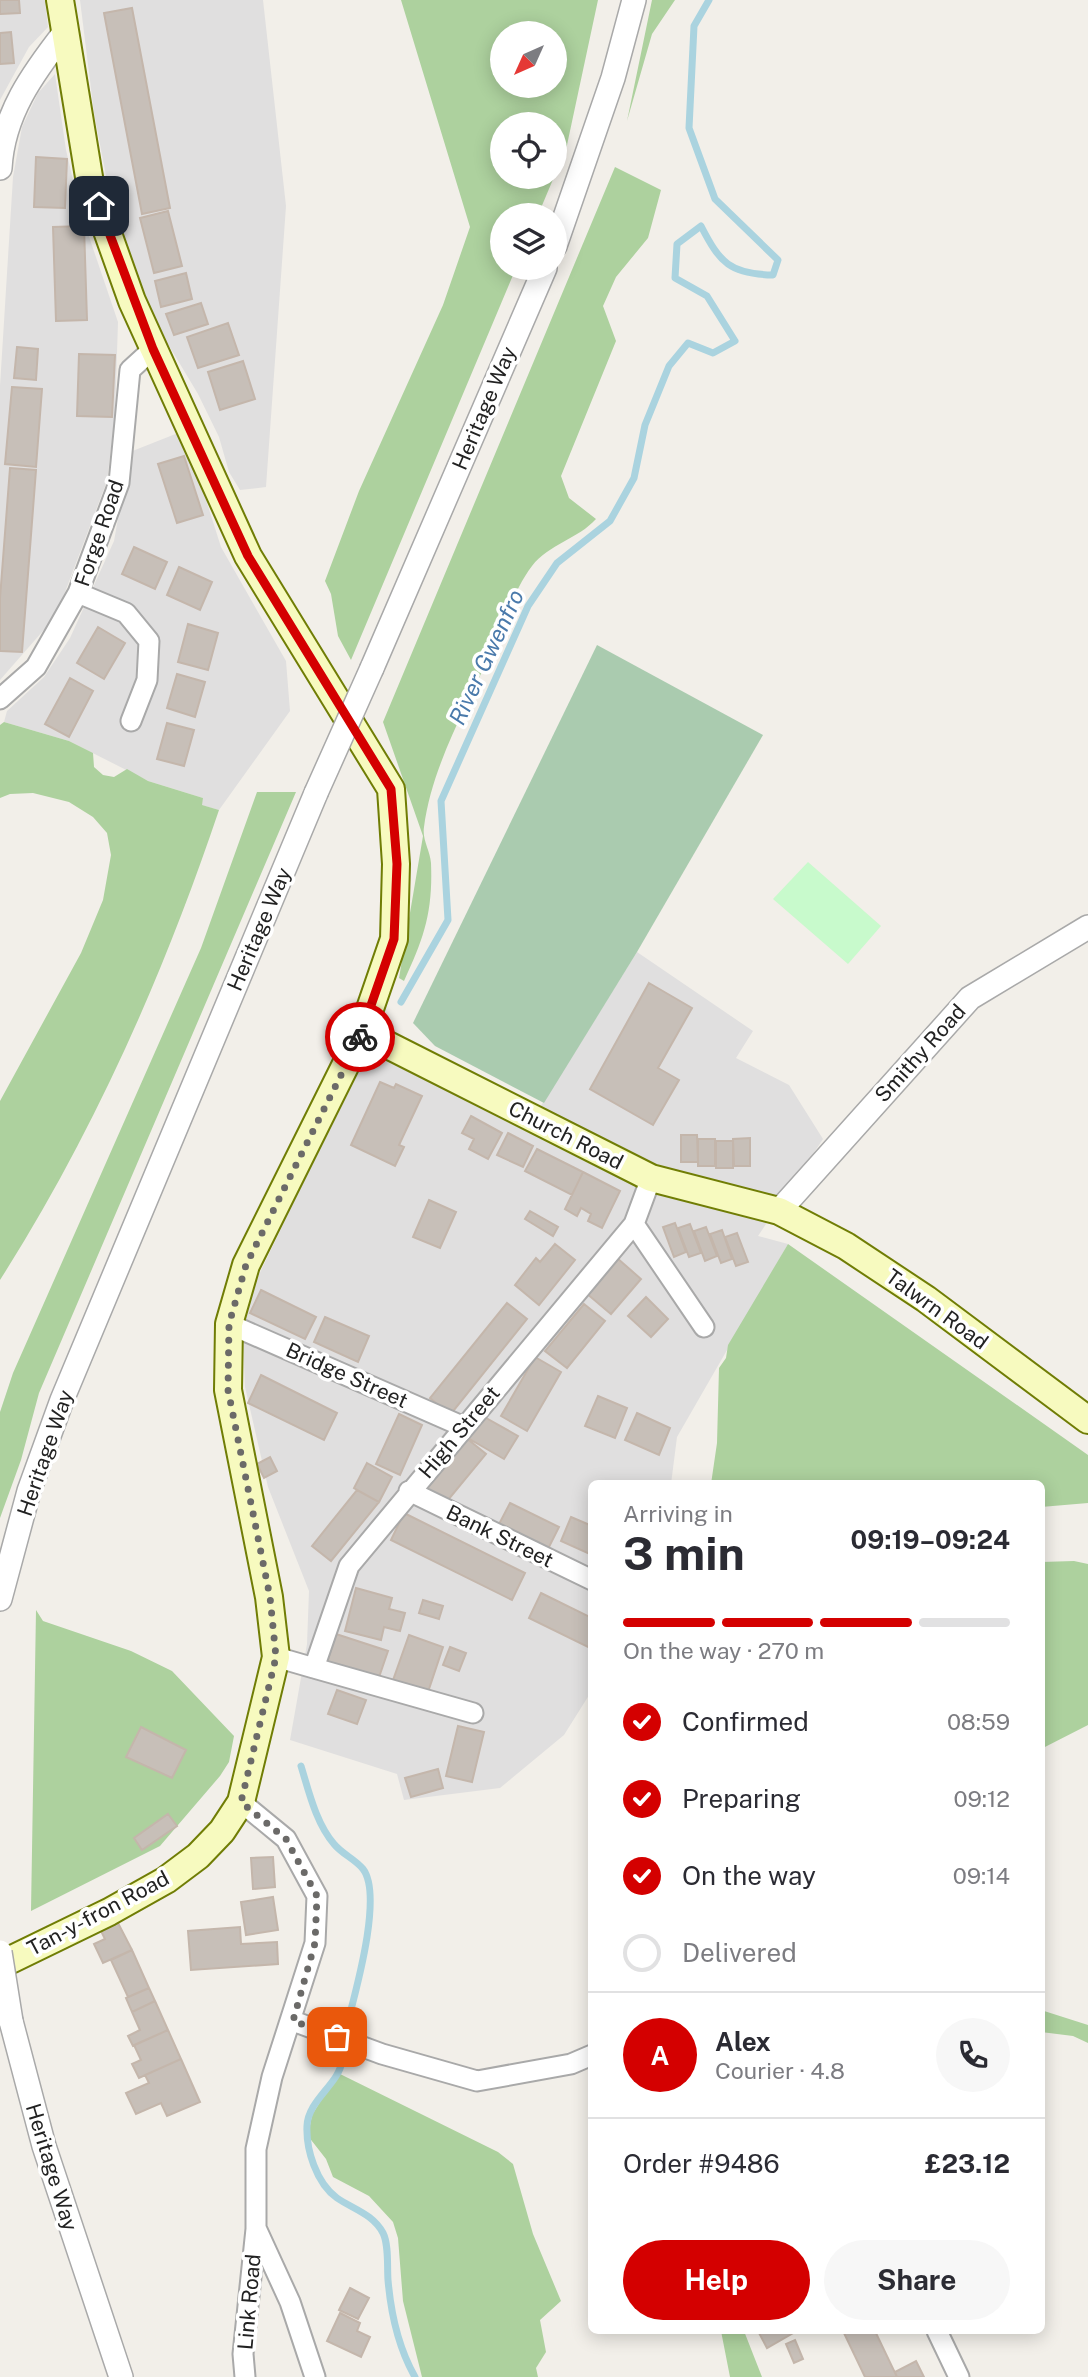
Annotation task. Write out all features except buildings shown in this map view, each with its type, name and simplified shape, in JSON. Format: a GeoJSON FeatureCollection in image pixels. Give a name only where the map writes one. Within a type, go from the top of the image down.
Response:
{"type":"FeatureCollection","features":[{"type":"Feature","properties":{"kind":"main road","name":"Tan-y-fron Road"},"geometry":{"type":"LineString","coordinates":[[0,1965],[109,1912],[166,1880],[198,1856],[222,1831],[241,1802],[276,1657],[270,1597],[228,1390],[229,1324],[246,1265],[362,1032],[394,939],[397,864],[391,789],[248,556],[153,349],[90,183],[60,0]]}},
{"type":"Feature","properties":{"kind":"main road","name":"Church Road"},"geometry":{"type":"LineString","coordinates":[[362,1032],[651,1178],[779,1211]]}},
{"type":"Feature","properties":{"kind":"main road","name":"Talwrn Road"},"geometry":{"type":"LineString","coordinates":[[779,1211],[846,1246],[926,1299],[1088,1420]]}},
{"type":"Feature","properties":{"kind":"street"},"geometry":{"type":"LineString","coordinates":[[567,211],[613,78],[634,0]]}},
{"type":"Feature","properties":{"kind":"street"},"geometry":{"type":"LineString","coordinates":[[0,168],[1,144],[27,81],[65,32]]}},
{"type":"Feature","properties":{"kind":"street","name":"Heritage Way"},"geometry":{"type":"LineString","coordinates":[[0,1599],[29,1491],[62,1400],[316,793],[540,280]]}},
{"type":"Feature","properties":{"kind":"street","name":"Forge Road"},"geometry":{"type":"LineString","coordinates":[[0,699],[36,667],[78,593],[119,483],[130,370],[153,349]]}},
{"type":"Feature","properties":{"kind":"street"},"geometry":{"type":"LineString","coordinates":[[78,593],[126,613],[149,641],[147,680],[131,721]]}},
{"type":"Feature","properties":{"kind":"street","name":"Smithy Road"},"geometry":{"type":"LineString","coordinates":[[779,1211],[970,998],[1088,927]]}},
{"type":"Feature","properties":{"kind":"street","name":"High Street"},"geometry":{"type":"LineString","coordinates":[[314,1668],[349,1566],[634,1224],[651,1178]]}},
{"type":"Feature","properties":{"kind":"street"},"geometry":{"type":"LineString","coordinates":[[634,1224],[704,1327]]}},
{"type":"Feature","properties":{"kind":"street","name":"Bridge Street"},"geometry":{"type":"LineString","coordinates":[[229,1324],[464,1427]]}},
{"type":"Feature","properties":{"kind":"street","name":"Bank Street"},"geometry":{"type":"LineString","coordinates":[[409,1491],[588,1578]]}},
{"type":"Feature","properties":{"kind":"street"},"geometry":{"type":"LineString","coordinates":[[276,1657],[473,1713]]}},
{"type":"Feature","properties":{"kind":"street","name":"Link Road"},"geometry":{"type":"LineString","coordinates":[[241,1802],[286,1839],[317,1896],[315,1943],[293,2021],[272,2077],[256,2149],[256,2228],[243,2354],[245,2377]]}},
{"type":"Feature","properties":{"kind":"street","name":"Heritage Way"},"geometry":{"type":"LineString","coordinates":[[0,1952],[11,2021],[44,2146],[121,2377]]}},
{"type":"Feature","properties":{"kind":"street"},"geometry":{"type":"LineString","coordinates":[[293,2021],[382,2054],[477,2081],[572,2064],[588,2056]]}},
{"type":"Feature","properties":{"kind":"street"},"geometry":{"type":"LineString","coordinates":[[256,2228],[290,2302],[315,2377]]}},
{"type":"Feature","properties":{"kind":"street"},"geometry":{"type":"LineString","coordinates":[[938,2334],[959,2377]]}},
{"type":"Feature","properties":{"kind":"shaded area"},"geometry":{"type":"Polygon","coordinates":[[[0,0],[45,0],[48,27],[29,47],[0,100],[0,0]]]}},
{"type":"Feature","properties":{"kind":"shaded area"},"geometry":{"type":"Polygon","coordinates":[[[80,0],[263,0],[286,206],[266,487],[240,490],[229,472],[219,437],[198,394],[147,309],[116,228],[94,113],[80,0]]]}},
{"type":"Feature","properties":{"kind":"shaded area"},"geometry":{"type":"Polygon","coordinates":[[[55,74],[66,150],[80,210],[118,322],[115,415],[107,481],[56,616],[0,680],[0,386],[13,177],[22,127],[38,93],[55,74]]]}},
{"type":"Feature","properties":{"kind":"shaded area"},"geometry":{"type":"Polygon","coordinates":[[[178,433],[194,462],[221,547],[286,661],[290,711],[219,810],[201,805],[203,798],[148,781],[69,741],[4,722],[7,711],[44,677],[70,638],[114,541],[130,452],[178,433]]]}},
{"type":"Feature","properties":{"kind":"shaded area"},"geometry":{"type":"Polygon","coordinates":[[[637,952],[753,1031],[736,1058],[789,1085],[823,1139],[758,1236],[788,1244],[677,1437],[672,1480],[588,1480],[588,1697],[564,1735],[500,1788],[404,1800],[397,1774],[290,1740],[307,1644],[309,1591],[268,1487],[245,1387],[242,1310],[366,1052],[527,1128],[637,952]]]}},
{"type":"Feature","properties":{"kind":"green space"},"geometry":{"type":"Polygon","coordinates":[[[401,0],[598,0],[567,145],[567,112],[490,112],[490,189],[549,189],[543,203],[490,203],[490,280],[511,280],[351,660],[338,636],[331,594],[325,581],[359,491],[443,305],[470,227],[401,0]]]}},
{"type":"Feature","properties":{"kind":"green space"},"geometry":{"type":"Polygon","coordinates":[[[652,0],[675,0],[652,34],[627,121],[652,0]]]}},
{"type":"Feature","properties":{"kind":"green space"},"geometry":{"type":"Polygon","coordinates":[[[615,167],[661,190],[648,238],[616,277],[603,306],[616,341],[561,476],[569,498],[596,519],[581,532],[539,558],[526,575],[452,735],[428,804],[424,827],[431,863],[429,911],[422,938],[404,981],[399,978],[423,836],[383,722],[615,167]]]}},
{"type":"Feature","properties":{"kind":"green space"},"geometry":{"type":"Polygon","coordinates":[[[597,645],[763,735],[637,952],[544,1103],[435,1046],[413,1023],[597,645]]]}},
{"type":"Feature","properties":{"kind":"green space"},"geometry":{"type":"Polygon","coordinates":[[[4,722],[69,741],[93,753],[94,767],[103,775],[114,777],[127,769],[148,781],[203,798],[202,805],[219,810],[175,932],[124,1052],[66,1168],[0,1280],[0,1101],[81,953],[103,900],[111,855],[107,833],[93,817],[69,802],[33,793],[10,794],[0,798],[0,725],[4,722]]]}},
{"type":"Feature","properties":{"kind":"green space"},"geometry":{"type":"Polygon","coordinates":[[[257,792],[296,792],[39,1393],[21,1460],[0,1518],[0,1412],[13,1373],[201,948],[257,792]]]}},
{"type":"Feature","properties":{"kind":"green space"},"geometry":{"type":"Polygon","coordinates":[[[808,862],[881,926],[848,964],[773,899],[808,862]]]}},
{"type":"Feature","properties":{"kind":"green space"},"geometry":{"type":"Polygon","coordinates":[[[788,1244],[1088,1455],[1088,1503],[1045,1507],[1045,1480],[712,1480],[717,1443],[719,1368],[726,1358],[728,1345],[788,1244]]]}},
{"type":"Feature","properties":{"kind":"green space"},"geometry":{"type":"Polygon","coordinates":[[[1074,1561],[1088,1564],[1088,1725],[1045,1747],[1045,1562],[1074,1561]]]}},
{"type":"Feature","properties":{"kind":"green space"},"geometry":{"type":"Polygon","coordinates":[[[36,1610],[43,1621],[131,1651],[172,1671],[234,1736],[229,1762],[220,1776],[160,1846],[31,1911],[36,1610]]]}},
{"type":"Feature","properties":{"kind":"green space"},"geometry":{"type":"Polygon","coordinates":[[[1045,2011],[1088,2025],[1088,2043],[1073,2036],[1045,2032],[1045,2011]]]}},
{"type":"Feature","properties":{"kind":"green space"},"geometry":{"type":"Polygon","coordinates":[[[338,2073],[498,2152],[513,2164],[533,2234],[561,2301],[540,2320],[546,2352],[536,2368],[538,2377],[422,2377],[403,2301],[398,2238],[393,2222],[369,2196],[333,2177],[326,2159],[308,2136],[312,2115],[338,2073]]]}},
{"type":"Feature","properties":{"kind":"green space"},"geometry":{"type":"Polygon","coordinates":[[[722,2334],[745,2334],[762,2377],[730,2377],[722,2334]]]}},
{"type":"Feature","properties":{"kind":"waterway","name":"River Gwenfro"},"geometry":{"type":"LineString","coordinates":[[401,1002],[448,920],[441,801],[528,606],[557,563],[610,521],[634,478],[645,425],[669,366],[688,343],[713,353],[735,341],[707,296],[675,278],[677,244],[701,226],[721,258],[736,269],[773,275],[778,260],[715,199],[689,128],[694,26],[709,0]]}},
{"type":"Feature","properties":{"kind":"waterway","name":"River Gwenfro"},"geometry":{"type":"LineString","coordinates":[[301,1766],[322,1827],[337,1848],[363,1869],[368,1882],[370,1899],[366,1943],[348,2021]]}},
{"type":"Feature","properties":{"kind":"waterway","name":"River Gwenfro"},"geometry":{"type":"LineString","coordinates":[[342,2061],[340,2069],[312,2108],[309,2117],[307,2135],[311,2155],[318,2175],[330,2192],[368,2216],[383,2233],[387,2249],[393,2318],[404,2354],[415,2377]]}},
{"type":"Feature","properties":{"kind":"way so far"},"geometry":{"type":"LineString","coordinates":[[337,2037],[293,2021],[315,1943],[317,1896],[286,1839],[241,1802],[276,1657],[270,1597],[228,1390],[229,1324],[246,1265],[360,1037]]}},
{"type":"Feature","properties":{"kind":"route"},"geometry":{"type":"LineString","coordinates":[[99,206],[132,301],[248,556],[391,789],[397,864],[394,939],[360,1037]]}}]}
